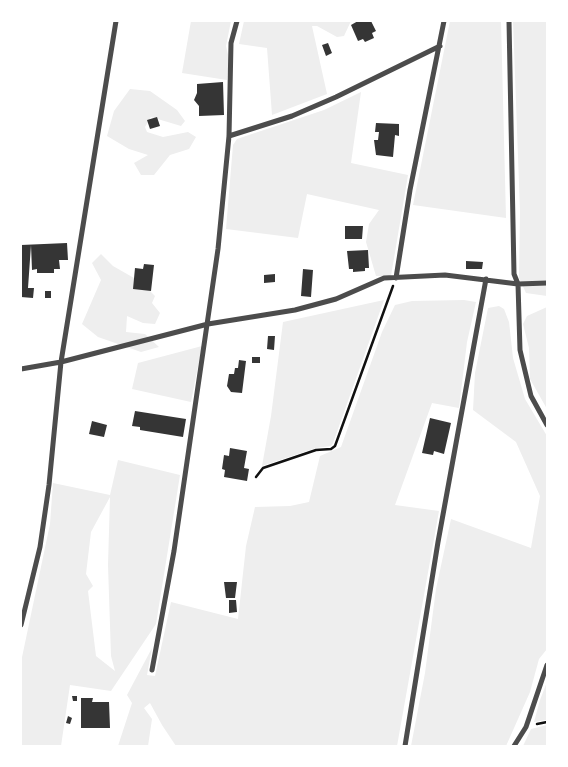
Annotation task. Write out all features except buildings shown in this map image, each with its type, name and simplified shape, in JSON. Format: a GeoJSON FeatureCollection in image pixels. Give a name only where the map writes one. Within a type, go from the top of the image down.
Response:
{"type":"FeatureCollection","features":[{"type":"Feature","properties":{"kind":"street"},"geometry":{"type":"LineString","coordinates":[[21,625],[40,547],[49,485],[61,362],[116,21]]}},
{"type":"Feature","properties":{"kind":"street"},"geometry":{"type":"LineString","coordinates":[[152,670],[174,551],[182,486],[208,324],[229,136],[231,43],[237,21]]}},
{"type":"Feature","properties":{"kind":"street"},"geometry":{"type":"LineString","coordinates":[[396,278],[410,190],[444,21]]}},
{"type":"Feature","properties":{"kind":"street"},"geometry":{"type":"LineString","coordinates":[[509,21],[514,274],[518,284],[520,350],[530,396],[547,424]]}},
{"type":"Feature","properties":{"kind":"street"},"geometry":{"type":"LineString","coordinates":[[229,136],[292,116],[336,98],[440,46]]}},
{"type":"Feature","properties":{"kind":"street"},"geometry":{"type":"LineString","coordinates":[[21,369],[61,362],[208,324],[311,306],[336,299],[384,278],[445,275],[518,284],[547,283]]}},
{"type":"Feature","properties":{"kind":"street"},"geometry":{"type":"LineString","coordinates":[[405,746],[438,542],[486,279]]}},
{"type":"Feature","properties":{"kind":"street"},"geometry":{"type":"LineString","coordinates":[[514,746],[526,727],[547,665]]}},
{"type":"Feature","properties":{"kind":"path"},"geometry":{"type":"LineString","coordinates":[[256,477],[263,468],[316,450],[331,449],[335,446],[396,278]]}},
{"type":"Feature","properties":{"kind":"shaded area"},"geometry":{"type":"Polygon","coordinates":[[[191,21],[231,21],[226,46],[229,59],[227,80],[182,73],[191,21]]]}},
{"type":"Feature","properties":{"kind":"shaded area"},"geometry":{"type":"Polygon","coordinates":[[[244,21],[351,21],[344,36],[337,37],[317,26],[312,26],[327,94],[272,115],[267,48],[239,44],[244,21]]]}},
{"type":"Feature","properties":{"kind":"shaded area"},"geometry":{"type":"Polygon","coordinates":[[[450,21],[501,21],[506,218],[413,205],[450,21]]]}},
{"type":"Feature","properties":{"kind":"shaded area"},"geometry":{"type":"Polygon","coordinates":[[[513,21],[547,21],[547,296],[526,293],[519,278],[520,211],[513,21]]]}},
{"type":"Feature","properties":{"kind":"shaded area"},"geometry":{"type":"Polygon","coordinates":[[[130,89],[150,91],[177,110],[185,121],[181,126],[151,117],[145,127],[147,132],[163,137],[188,132],[196,137],[189,149],[170,155],[154,175],[141,175],[134,163],[148,155],[129,149],[107,136],[114,111],[130,89]]]}},
{"type":"Feature","properties":{"kind":"shaded area"},"geometry":{"type":"Polygon","coordinates":[[[361,92],[351,163],[408,175],[391,276],[376,276],[366,242],[369,224],[379,210],[307,194],[298,238],[226,229],[233,145],[237,139],[324,110],[361,92]]]}},
{"type":"Feature","properties":{"kind":"shaded area"},"geometry":{"type":"Polygon","coordinates":[[[101,254],[113,266],[141,282],[155,296],[152,303],[160,313],[155,324],[143,323],[127,316],[126,332],[145,334],[159,347],[141,352],[98,337],[82,324],[101,280],[92,263],[101,254]]]}},
{"type":"Feature","properties":{"kind":"shaded area"},"geometry":{"type":"Polygon","coordinates":[[[384,300],[331,446],[316,448],[262,466],[271,416],[283,322],[384,300]]]}},
{"type":"Feature","properties":{"kind":"shaded area"},"geometry":{"type":"Polygon","coordinates":[[[464,300],[476,302],[467,342],[459,408],[432,403],[395,505],[439,511],[397,746],[176,746],[150,703],[144,708],[152,719],[148,746],[118,746],[132,703],[127,695],[152,648],[147,675],[155,676],[171,602],[238,619],[246,546],[255,507],[290,506],[309,502],[320,456],[341,447],[382,332],[395,305],[412,301],[464,300]]]}},
{"type":"Feature","properties":{"kind":"shaded area"},"geometry":{"type":"Polygon","coordinates":[[[499,306],[504,309],[509,322],[513,358],[525,399],[547,436],[547,649],[539,659],[530,692],[506,746],[411,746],[425,673],[436,589],[451,519],[531,548],[540,496],[516,442],[473,410],[475,373],[488,308],[499,306]]]}},
{"type":"Feature","properties":{"kind":"shaded area"},"geometry":{"type":"Polygon","coordinates":[[[547,307],[547,409],[530,379],[529,348],[523,324],[527,316],[547,307]]]}},
{"type":"Feature","properties":{"kind":"shaded area"},"geometry":{"type":"Polygon","coordinates":[[[202,346],[191,402],[132,389],[138,363],[202,346]]]}},
{"type":"Feature","properties":{"kind":"shaded area"},"geometry":{"type":"Polygon","coordinates":[[[118,460],[180,475],[156,624],[111,691],[70,685],[61,746],[21,746],[21,662],[50,524],[53,483],[110,495],[118,460]],[[110,497],[91,532],[86,574],[93,586],[88,591],[96,656],[115,671],[111,656],[108,565],[110,497]]]}},
{"type":"Feature","properties":{"kind":"shaded area"},"geometry":{"type":"Polygon","coordinates":[[[547,682],[547,720],[534,722],[540,700],[547,682]]]}},
{"type":"Feature","properties":{"kind":"shaded area"},"geometry":{"type":"Polygon","coordinates":[[[547,725],[547,746],[523,746],[531,729],[547,725]]]}}]}
